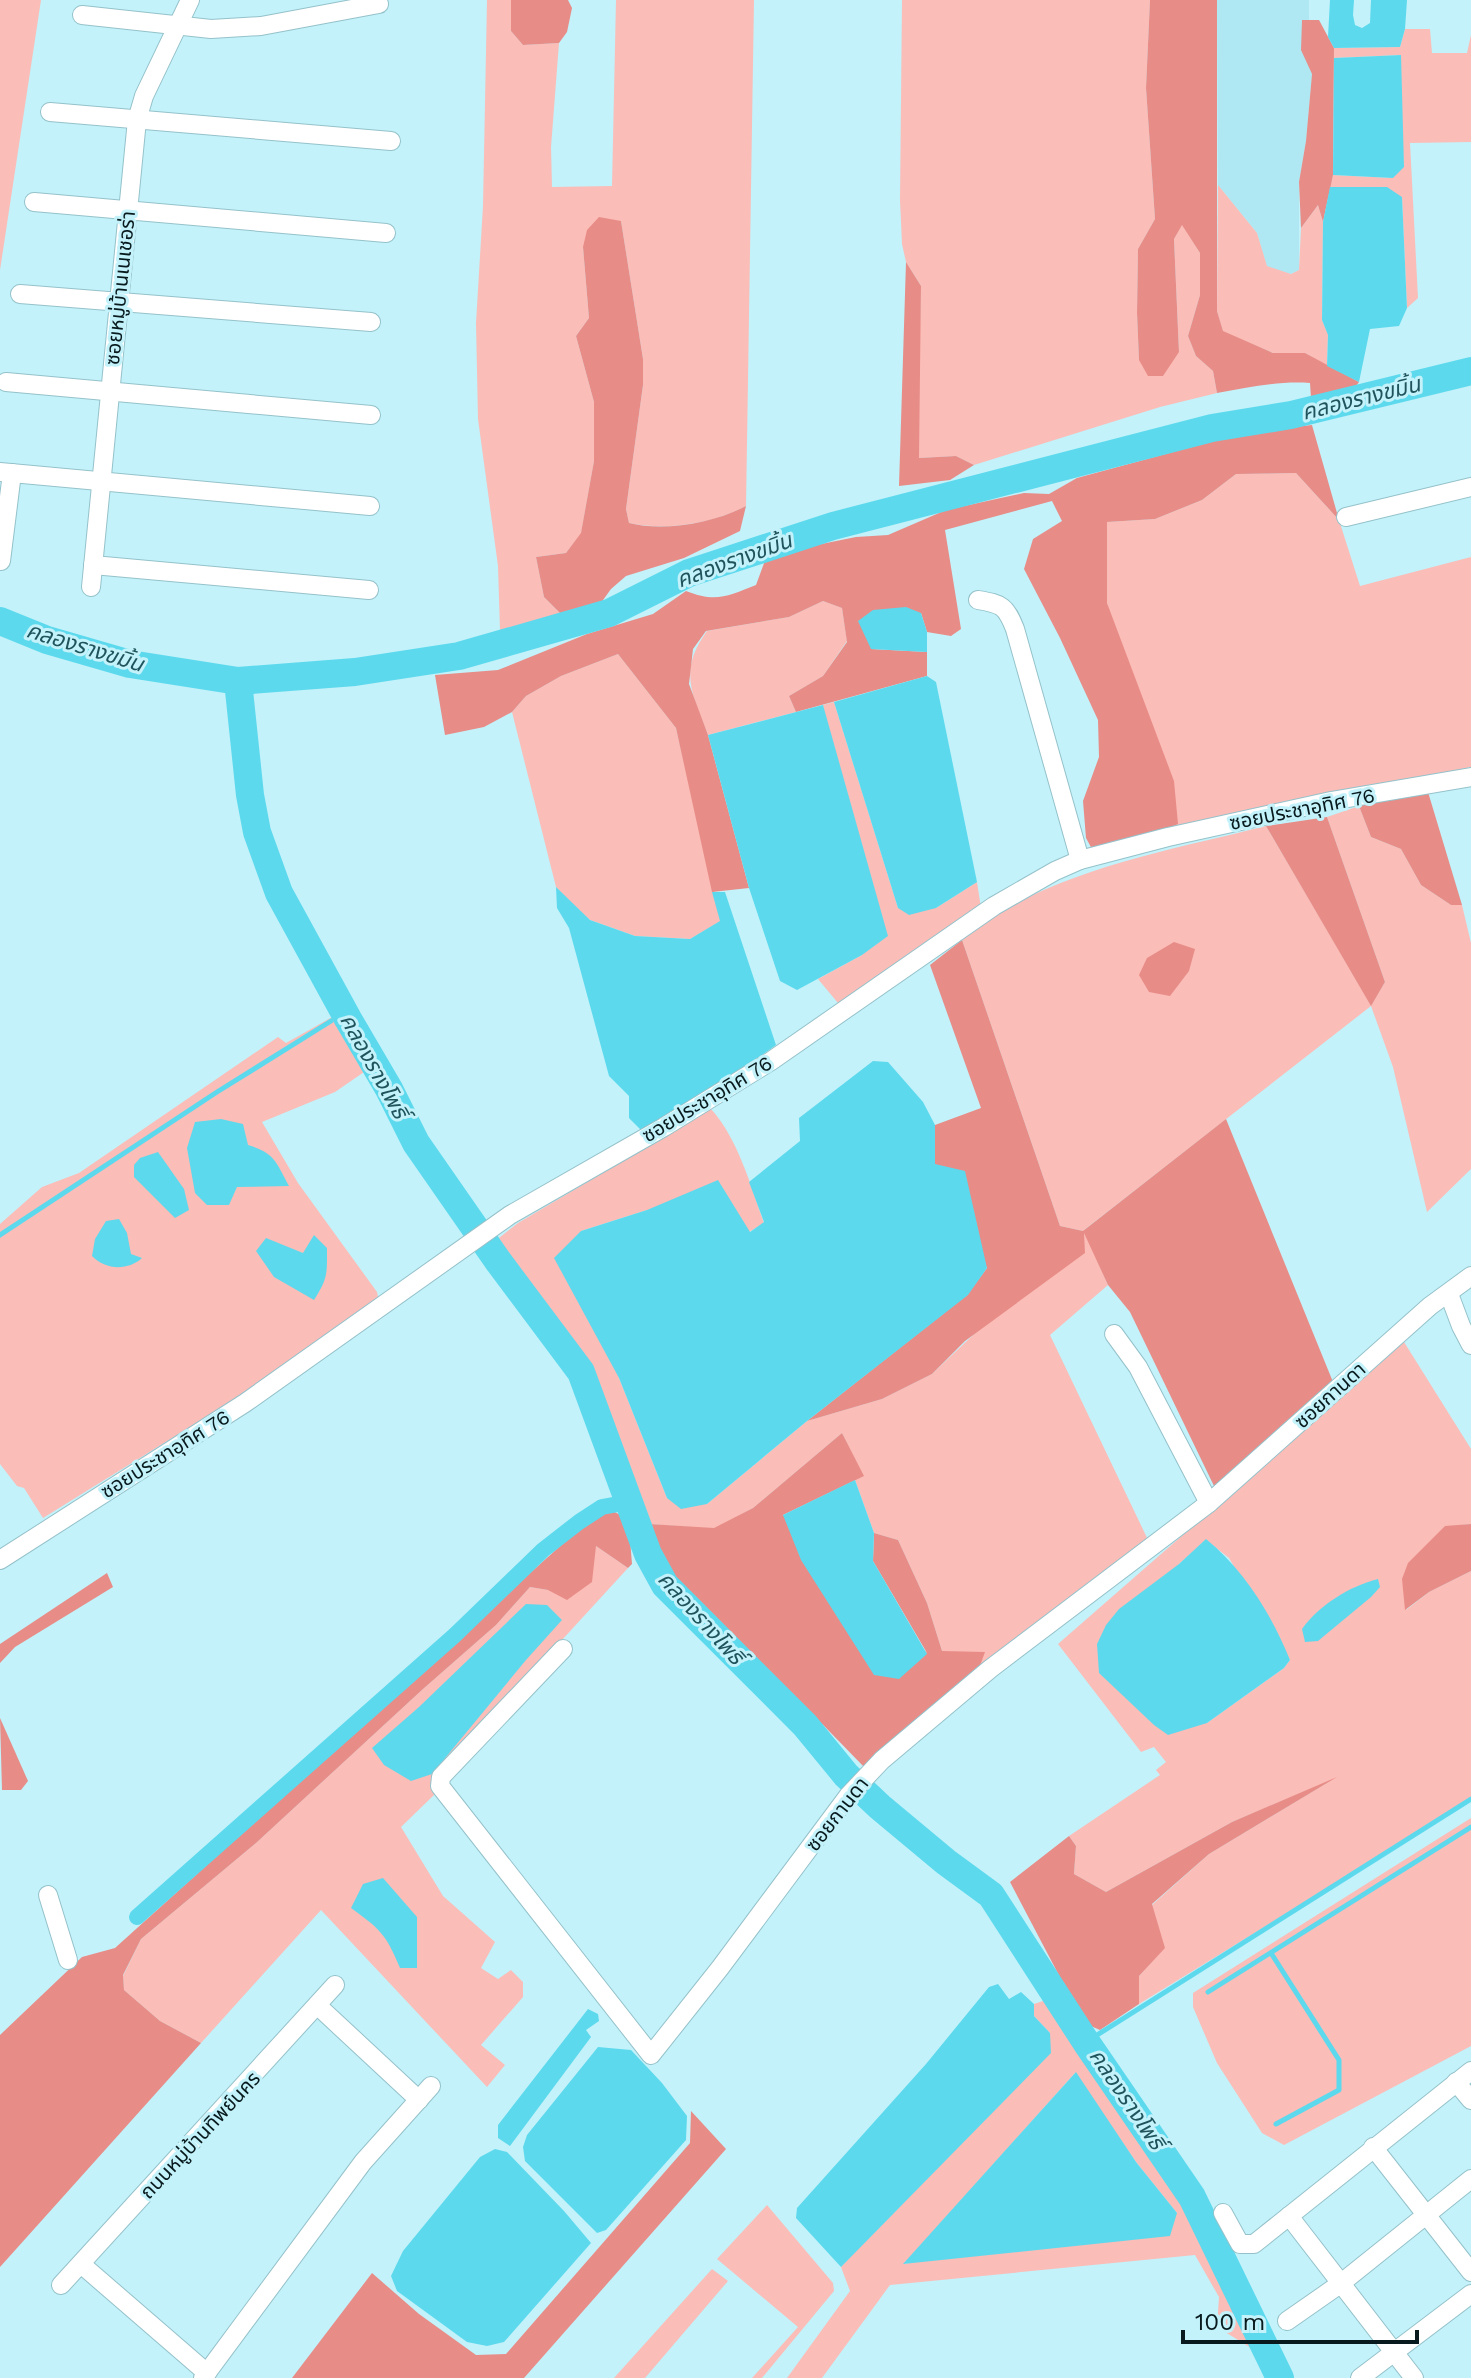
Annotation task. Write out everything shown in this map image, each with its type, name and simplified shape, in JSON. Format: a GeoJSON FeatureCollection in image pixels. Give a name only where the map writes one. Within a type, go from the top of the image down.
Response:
{"type":"FeatureCollection","features":[{"type":"Feature","properties":{"kind":"street","name":"ซอยหมู่บ้านเนเชอร่า"},"geometry":{"type":"LineString","coordinates":[[91,587],[137,120],[144,96],[190,0]]}},
{"type":"Feature","properties":{"kind":"street"},"geometry":{"type":"LineString","coordinates":[[82,15],[211,29],[261,26],[379,4]]}},
{"type":"Feature","properties":{"kind":"street"},"geometry":{"type":"LineString","coordinates":[[50,112],[391,141]]}},
{"type":"Feature","properties":{"kind":"street"},"geometry":{"type":"LineString","coordinates":[[34,202],[386,233]]}},
{"type":"Feature","properties":{"kind":"street"},"geometry":{"type":"LineString","coordinates":[[20,294],[371,322]]}},
{"type":"Feature","properties":{"kind":"street"},"geometry":{"type":"LineString","coordinates":[[6,382],[371,415]]}},
{"type":"Feature","properties":{"kind":"street"},"geometry":{"type":"LineString","coordinates":[[1,561],[6,473],[370,506]]}},
{"type":"Feature","properties":{"kind":"street"},"geometry":{"type":"LineString","coordinates":[[1346,517],[1471,487]]}},
{"type":"Feature","properties":{"kind":"street"},"geometry":{"type":"LineString","coordinates":[[93,565],[369,590]]}},
{"type":"Feature","properties":{"kind":"street"},"geometry":{"type":"LineString","coordinates":[[978,600],[999,604],[1009,613],[1080,860]]}},
{"type":"Feature","properties":{"kind":"street","name":"ซอยประชาอุทิศ 76"},"geometry":{"type":"LineString","coordinates":[[0,1560],[255,1396],[510,1215],[731,1086],[873,992],[994,906],[1055,871],[1080,860],[1168,837],[1331,801],[1471,777]]}},
{"type":"Feature","properties":{"kind":"street","name":"ซอยกานดา"},"geometry":{"type":"LineString","coordinates":[[563,1649],[439,1782],[651,2055],[848,1796],[882,1760],[990,1669],[1209,1503],[1430,1306],[1471,1276]]}},
{"type":"Feature","properties":{"kind":"street"},"geometry":{"type":"LineString","coordinates":[[1449,1294],[1471,1345]]}},
{"type":"Feature","properties":{"kind":"street"},"geometry":{"type":"LineString","coordinates":[[1114,1334],[1138,1367],[1209,1503]]}},
{"type":"Feature","properties":{"kind":"street"},"geometry":{"type":"LineString","coordinates":[[48,1895],[68,1960]]}},
{"type":"Feature","properties":{"kind":"street","name":"ถนนหมู่บ้านทิพย์นคร"},"geometry":{"type":"LineString","coordinates":[[61,2285],[335,1985]]}},
{"type":"Feature","properties":{"kind":"street"},"geometry":{"type":"LineString","coordinates":[[81,2264],[205,2376],[363,2162],[425,2093],[318,2006]]}},
{"type":"Feature","properties":{"kind":"street"},"geometry":{"type":"LineString","coordinates":[[1223,2213],[1240,2244],[1254,2244],[1464,2077],[1471,2100]]}},
{"type":"Feature","properties":{"kind":"street"},"geometry":{"type":"LineString","coordinates":[[1373,2147],[1471,2272]]}},
{"type":"Feature","properties":{"kind":"street"},"geometry":{"type":"LineString","coordinates":[[1287,2321],[1340,2284],[1471,2179]]}},
{"type":"Feature","properties":{"kind":"street"},"geometry":{"type":"LineString","coordinates":[[1289,2216],[1414,2378]]}},
{"type":"Feature","properties":{"kind":"street"},"geometry":{"type":"LineString","coordinates":[[1360,2378],[1471,2294]]}},
{"type":"Feature","properties":{"kind":"shaded area"},"geometry":{"type":"Polygon","coordinates":[[[0,0],[41,0],[0,270],[0,0]]]}},
{"type":"Feature","properties":{"kind":"shaded area"},"geometry":{"type":"Polygon","coordinates":[[[487,0],[511,0],[511,31],[523,45],[559,43],[551,147],[552,187],[612,186],[616,0],[754,0],[746,506],[689,524],[658,526],[629,523],[626,509],[643,385],[643,359],[621,221],[583,247],[589,318],[576,336],[594,402],[594,461],[581,534],[566,553],[536,557],[544,597],[564,617],[500,630],[498,566],[478,419],[476,323],[483,206],[487,0]]]}},
{"type":"Feature","properties":{"kind":"shaded area"},"geometry":{"type":"Polygon","coordinates":[[[511,0],[568,0],[572,8],[567,32],[559,43],[523,45],[511,31],[511,0]]]}},
{"type":"Feature","properties":{"kind":"shaded area"},"geometry":{"type":"Polygon","coordinates":[[[902,0],[1150,0],[1146,88],[1155,219],[1138,249],[1139,360],[1179,352],[1174,239],[1182,224],[1200,253],[1200,295],[1188,336],[1196,356],[1213,371],[1217,393],[1160,407],[974,465],[956,456],[919,458],[921,286],[906,262],[900,200],[902,0]]]}},
{"type":"Feature","properties":{"kind":"shaded area"},"geometry":{"type":"Polygon","coordinates":[[[1150,0],[1217,0],[1217,311],[1223,331],[1273,353],[1305,353],[1359,382],[1351,393],[1325,400],[1311,398],[1310,383],[1298,383],[1217,393],[1213,371],[1196,356],[1188,336],[1200,295],[1200,253],[1182,225],[1174,239],[1179,352],[1163,376],[1148,376],[1139,360],[1138,249],[1155,219],[1146,88],[1150,0]]]}},
{"type":"Feature","properties":{"kind":"shaded area"},"geometry":{"type":"Polygon","coordinates":[[[1217,0],[1309,0],[1309,20],[1303,20],[1303,53],[1312,74],[1299,182],[1299,270],[1291,274],[1267,267],[1257,233],[1218,185],[1217,0]]]}},
{"type":"Feature","properties":{"kind":"shaded area"},"geometry":{"type":"Polygon","coordinates":[[[1302,20],[1319,20],[1334,48],[1333,175],[1323,222],[1318,205],[1301,228],[1299,182],[1312,74],[1301,50],[1302,20]]]}},
{"type":"Feature","properties":{"kind":"shaded area"},"geometry":{"type":"Polygon","coordinates":[[[1405,29],[1430,29],[1432,53],[1467,53],[1471,35],[1471,142],[1410,143],[1418,298],[1407,308],[1402,197],[1330,187],[1333,175],[1393,178],[1401,55],[1334,58],[1334,48],[1400,47],[1405,29]]]}},
{"type":"Feature","properties":{"kind":"shaded area"},"geometry":{"type":"Polygon","coordinates":[[[1218,185],[1257,233],[1267,266],[1291,274],[1299,270],[1301,228],[1318,205],[1323,222],[1322,320],[1328,334],[1327,366],[1305,353],[1273,353],[1223,332],[1217,311],[1218,185]]]}},
{"type":"Feature","properties":{"kind":"shaded area"},"geometry":{"type":"Polygon","coordinates":[[[599,217],[621,221],[643,359],[643,385],[626,509],[629,523],[658,527],[689,524],[746,506],[740,531],[684,558],[626,576],[611,589],[598,607],[564,617],[544,597],[536,557],[566,553],[581,533],[594,461],[594,402],[576,336],[589,318],[583,247],[587,230],[599,217]]]}},
{"type":"Feature","properties":{"kind":"shaded area"},"geometry":{"type":"Polygon","coordinates":[[[906,262],[921,286],[919,458],[956,456],[974,465],[950,480],[899,486],[906,262]]]}},
{"type":"Feature","properties":{"kind":"shaded area"},"geometry":{"type":"Polygon","coordinates":[[[1312,425],[1339,520],[1296,473],[1236,474],[1202,500],[1155,519],[1107,522],[1107,603],[1174,781],[1178,824],[1164,830],[1092,849],[1086,838],[1083,801],[1099,757],[1098,720],[1024,569],[1033,539],[1062,521],[1052,501],[945,530],[961,629],[951,636],[927,632],[921,613],[871,649],[927,652],[927,676],[796,712],[789,696],[823,676],[847,642],[842,608],[823,601],[789,617],[706,631],[693,649],[689,684],[708,735],[749,888],[712,892],[676,728],[618,654],[561,676],[526,696],[512,712],[484,727],[445,735],[435,675],[498,670],[587,634],[653,614],[686,591],[706,597],[722,597],[737,592],[756,585],[767,555],[856,537],[888,535],[946,510],[1024,493],[1049,494],[1077,478],[1243,433],[1312,425]]]}},
{"type":"Feature","properties":{"kind":"shaded area"},"geometry":{"type":"Polygon","coordinates":[[[1296,473],[1339,520],[1360,586],[1471,557],[1471,767],[1164,830],[1107,603],[1107,522],[1155,519],[1202,500],[1236,474],[1296,473]]]}},
{"type":"Feature","properties":{"kind":"shaded area"},"geometry":{"type":"Polygon","coordinates":[[[823,601],[842,608],[847,641],[823,676],[789,696],[796,712],[708,735],[693,694],[690,670],[698,645],[707,631],[789,617],[823,601]]]}},
{"type":"Feature","properties":{"kind":"shaded area"},"geometry":{"type":"Polygon","coordinates":[[[618,654],[676,728],[721,921],[690,939],[635,936],[590,920],[556,887],[512,712],[526,696],[561,676],[618,654]]]}},
{"type":"Feature","properties":{"kind":"shaded area"},"geometry":{"type":"Polygon","coordinates":[[[834,702],[898,908],[936,908],[977,882],[981,908],[838,1003],[818,979],[862,955],[823,705],[834,702]]]}},
{"type":"Feature","properties":{"kind":"shaded area"},"geometry":{"type":"Polygon","coordinates":[[[1428,792],[1462,905],[1451,905],[1421,885],[1401,849],[1371,837],[1359,806],[1428,792]]]}},
{"type":"Feature","properties":{"kind":"shaded area"},"geometry":{"type":"Polygon","coordinates":[[[1359,806],[1371,837],[1401,849],[1421,885],[1451,905],[1462,905],[1471,943],[1471,1169],[1427,1212],[1393,1067],[1371,1006],[1084,1230],[1108,1285],[1050,1335],[1149,1542],[978,1671],[942,1651],[927,1603],[898,1540],[874,1533],[855,1480],[863,1476],[842,1433],[753,1508],[714,1529],[649,1524],[589,1369],[495,1241],[518,1223],[711,1109],[720,1120],[742,1163],[764,1223],[749,1232],[647,1210],[581,1231],[619,1378],[667,1498],[707,1504],[807,1421],[882,1399],[932,1374],[1083,1231],[1060,1226],[962,940],[1006,909],[1073,878],[1137,858],[1266,826],[1371,1005],[1385,982],[1327,817],[1359,806]]]}},
{"type":"Feature","properties":{"kind":"shaded area"},"geometry":{"type":"Polygon","coordinates":[[[1327,817],[1385,982],[1371,1006],[1266,826],[1327,817]]]}},
{"type":"Feature","properties":{"kind":"shaded area"},"geometry":{"type":"Polygon","coordinates":[[[962,940],[1060,1226],[1083,1231],[1226,1119],[1333,1382],[1263,1447],[1214,1486],[1130,1312],[1108,1285],[1084,1233],[1085,1253],[965,1341],[932,1374],[882,1399],[807,1421],[967,1295],[987,1268],[935,1164],[935,1125],[981,1108],[930,965],[962,940]]]}},
{"type":"Feature","properties":{"kind":"shaded area"},"geometry":{"type":"Polygon","coordinates":[[[1174,942],[1195,949],[1189,971],[1170,996],[1149,992],[1139,975],[1147,958],[1174,942]]]}},
{"type":"Feature","properties":{"kind":"shaded area"},"geometry":{"type":"Polygon","coordinates":[[[334,1016],[367,1070],[335,1092],[262,1122],[298,1183],[378,1297],[256,1386],[43,1518],[24,1488],[17,1486],[0,1464],[0,1224],[42,1187],[79,1173],[278,1037],[286,1043],[334,1016]]]}},
{"type":"Feature","properties":{"kind":"shaded area"},"geometry":{"type":"Polygon","coordinates":[[[1404,1342],[1471,1449],[1471,1524],[1444,1527],[1406,1610],[1429,1592],[1471,1571],[1471,1800],[1139,2004],[1139,1976],[1164,1948],[1152,1905],[1209,1854],[1330,1781],[1232,1822],[1106,1892],[1074,1874],[1076,1846],[1069,1836],[1160,1775],[1156,1770],[1166,1762],[1154,1747],[1141,1752],[1058,1644],[1404,1342]],[[1206,1540],[1179,1564],[1207,1723],[1284,1668],[1290,1660],[1229,1558],[1206,1540]]]}},
{"type":"Feature","properties":{"kind":"shaded area"},"geometry":{"type":"Polygon","coordinates":[[[842,1433],[864,1476],[783,1515],[927,1653],[873,1561],[874,1533],[898,1540],[927,1603],[942,1651],[985,1652],[978,1671],[865,1768],[795,1696],[674,1582],[649,1524],[714,1528],[753,1508],[842,1433]]]}},
{"type":"Feature","properties":{"kind":"shaded area"},"geometry":{"type":"Polygon","coordinates":[[[611,1510],[624,1517],[632,1564],[628,1568],[596,1546],[592,1582],[567,1600],[548,1590],[530,1587],[496,1625],[256,1843],[141,1939],[123,1975],[124,1990],[160,2021],[201,2043],[0,2267],[0,2035],[82,1957],[115,1948],[579,1529],[611,1510]]]}},
{"type":"Feature","properties":{"kind":"shaded area"},"geometry":{"type":"Polygon","coordinates":[[[1471,1524],[1471,1571],[1429,1592],[1405,1610],[1402,1579],[1408,1563],[1445,1526],[1471,1524]]]}},
{"type":"Feature","properties":{"kind":"shaded area"},"geometry":{"type":"Polygon","coordinates":[[[596,1546],[628,1568],[517,1689],[491,1713],[434,1795],[401,1827],[443,1896],[495,1942],[481,1968],[498,1979],[511,1970],[523,1982],[523,1997],[481,2045],[505,2065],[487,2087],[321,1910],[201,2043],[160,2021],[124,1990],[123,1976],[141,1939],[256,1843],[496,1625],[530,1587],[548,1590],[596,1546]]]}},
{"type":"Feature","properties":{"kind":"shaded area"},"geometry":{"type":"Polygon","coordinates":[[[107,1573],[113,1587],[15,1647],[0,1663],[0,1644],[107,1573]]]}},
{"type":"Feature","properties":{"kind":"shaded area"},"geometry":{"type":"Polygon","coordinates":[[[0,1718],[28,1781],[21,1790],[2,1790],[0,1718]]]}},
{"type":"Feature","properties":{"kind":"shaded area"},"geometry":{"type":"Polygon","coordinates":[[[1337,1777],[1209,1854],[1152,1904],[1165,1948],[1139,1976],[1139,2004],[1100,2030],[1084,2023],[1010,1882],[1069,1836],[1076,1846],[1074,1874],[1106,1892],[1232,1822],[1337,1777]]]}},
{"type":"Feature","properties":{"kind":"shaded area"},"geometry":{"type":"Polygon","coordinates":[[[1471,1818],[1471,2046],[1284,2145],[1262,2133],[1217,2063],[1193,2007],[1193,1993],[1471,1818]]]}},
{"type":"Feature","properties":{"kind":"shaded area"},"geometry":{"type":"Polygon","coordinates":[[[1046,2000],[1186,2201],[1256,2351],[1217,2327],[1219,2297],[1195,2255],[890,2285],[822,2378],[787,2378],[850,2291],[841,2267],[1050,2033],[1034,2016],[1034,2004],[1046,2000]],[[1075,2073],[904,2264],[1177,2213],[1136,2162],[1075,2073]]]}},
{"type":"Feature","properties":{"kind":"shaded area"},"geometry":{"type":"Polygon","coordinates":[[[691,2111],[726,2149],[524,2378],[292,2378],[372,2273],[419,2314],[476,2355],[506,2354],[690,2143],[691,2111]]]}},
{"type":"Feature","properties":{"kind":"shaded area"},"geometry":{"type":"Polygon","coordinates":[[[767,2205],[833,2283],[834,2291],[762,2378],[752,2378],[798,2327],[717,2259],[767,2205]]]}},
{"type":"Feature","properties":{"kind":"shaded area"},"geometry":{"type":"Polygon","coordinates":[[[712,2269],[728,2281],[645,2378],[614,2378],[712,2269]]]}},
{"type":"Feature","properties":{"kind":"water"},"geometry":{"type":"Polygon","coordinates":[[[1330,0],[1354,0],[1355,25],[1362,28],[1370,23],[1371,0],[1407,0],[1400,47],[1334,48],[1328,37],[1330,0]]]}},
{"type":"Feature","properties":{"kind":"water"},"geometry":{"type":"Polygon","coordinates":[[[1401,55],[1404,167],[1393,178],[1333,175],[1334,58],[1401,55]]]}},
{"type":"Feature","properties":{"kind":"water"},"geometry":{"type":"Polygon","coordinates":[[[1330,187],[1387,187],[1402,197],[1407,308],[1399,326],[1370,329],[1359,382],[1327,366],[1328,335],[1322,320],[1323,222],[1330,187]]]}},
{"type":"Feature","properties":{"kind":"water"},"geometry":{"type":"Polygon","coordinates":[[[906,607],[921,613],[927,632],[927,652],[871,649],[858,621],[873,610],[906,607]]]}},
{"type":"Feature","properties":{"kind":"water"},"geometry":{"type":"Polygon","coordinates":[[[927,676],[936,682],[977,882],[936,908],[909,915],[898,908],[834,702],[927,676]]]}},
{"type":"Feature","properties":{"kind":"water"},"geometry":{"type":"Polygon","coordinates":[[[823,705],[888,936],[862,955],[797,990],[780,981],[749,888],[708,735],[823,705]]]}},
{"type":"Feature","properties":{"kind":"water"},"geometry":{"type":"Polygon","coordinates":[[[556,887],[590,920],[635,936],[690,939],[720,921],[712,892],[725,892],[776,1045],[717,1087],[641,1130],[629,1118],[629,1096],[609,1076],[569,928],[557,908],[556,887]]]}},
{"type":"Feature","properties":{"kind":"water"},"geometry":{"type":"Polygon","coordinates":[[[873,1061],[888,1062],[923,1102],[935,1125],[935,1164],[965,1171],[987,1268],[968,1295],[707,1504],[681,1509],[667,1498],[619,1378],[554,1258],[581,1231],[647,1210],[718,1180],[750,1232],[764,1222],[749,1182],[800,1141],[799,1118],[873,1061]]]}},
{"type":"Feature","properties":{"kind":"water"},"geometry":{"type":"Polygon","coordinates":[[[221,1119],[243,1124],[248,1145],[264,1151],[274,1160],[289,1186],[237,1187],[229,1205],[207,1205],[195,1193],[187,1148],[195,1122],[221,1119]]]}},
{"type":"Feature","properties":{"kind":"water"},"geometry":{"type":"Polygon","coordinates":[[[158,1152],[184,1189],[189,1210],[175,1218],[134,1177],[134,1165],[140,1158],[158,1152]]]}},
{"type":"Feature","properties":{"kind":"water"},"geometry":{"type":"Polygon","coordinates":[[[119,1219],[127,1233],[131,1254],[142,1258],[123,1267],[103,1264],[92,1256],[95,1239],[106,1221],[119,1219]]]}},
{"type":"Feature","properties":{"kind":"water"},"geometry":{"type":"Polygon","coordinates":[[[314,1235],[327,1248],[327,1270],[314,1300],[274,1277],[256,1251],[266,1238],[303,1253],[314,1235]]]}},
{"type":"Feature","properties":{"kind":"water"},"geometry":{"type":"Polygon","coordinates":[[[855,1480],[874,1533],[873,1561],[927,1654],[899,1679],[874,1675],[801,1560],[783,1515],[855,1480]]]}},
{"type":"Feature","properties":{"kind":"water"},"geometry":{"type":"Polygon","coordinates":[[[1206,1539],[1233,1565],[1256,1594],[1290,1660],[1284,1668],[1207,1723],[1168,1735],[1099,1673],[1097,1644],[1106,1625],[1119,1609],[1179,1564],[1206,1539]]]}},
{"type":"Feature","properties":{"kind":"water"},"geometry":{"type":"Polygon","coordinates":[[[1378,1579],[1380,1587],[1371,1597],[1318,1641],[1305,1642],[1302,1629],[1326,1604],[1378,1579]]]}},
{"type":"Feature","properties":{"kind":"water"},"geometry":{"type":"Polygon","coordinates":[[[526,1604],[547,1605],[562,1620],[432,1774],[411,1781],[384,1765],[372,1748],[526,1604]]]}},
{"type":"Feature","properties":{"kind":"water"},"geometry":{"type":"Polygon","coordinates":[[[383,1878],[417,1917],[417,1968],[400,1968],[381,1933],[351,1908],[363,1884],[383,1878]]]}},
{"type":"Feature","properties":{"kind":"water"},"geometry":{"type":"Polygon","coordinates":[[[998,1984],[1009,1999],[1021,1992],[1034,2004],[1034,2016],[1050,2033],[1051,2053],[841,2267],[796,2218],[797,2208],[926,2064],[989,1987],[998,1984]]]}},
{"type":"Feature","properties":{"kind":"water"},"geometry":{"type":"Polygon","coordinates":[[[588,2009],[598,2014],[599,2021],[586,2030],[591,2037],[510,2146],[498,2138],[498,2125],[588,2009]]]}},
{"type":"Feature","properties":{"kind":"water"},"geometry":{"type":"Polygon","coordinates":[[[598,2047],[631,2050],[687,2116],[686,2140],[606,2230],[597,2233],[525,2161],[523,2147],[527,2135],[598,2047]]]}},
{"type":"Feature","properties":{"kind":"water"},"geometry":{"type":"Polygon","coordinates":[[[1076,2072],[1136,2162],[1177,2213],[1170,2236],[903,2264],[1076,2072]]]}},
{"type":"Feature","properties":{"kind":"water"},"geometry":{"type":"Polygon","coordinates":[[[495,2149],[507,2152],[591,2243],[504,2342],[487,2346],[467,2342],[397,2291],[391,2276],[403,2251],[480,2157],[495,2149]]]}},
{"type":"Feature","properties":{"kind":"waterway","name":"คลองรางขมิ้น"},"geometry":{"type":"LineString","coordinates":[[0,621],[47,640],[130,664],[238,681],[355,672],[459,656],[609,613],[689,573],[833,526],[1212,428],[1291,415],[1471,371]]}},
{"type":"Feature","properties":{"kind":"waterway","name":"คลองรางโพธิ์"},"geometry":{"type":"LineString","coordinates":[[238,681],[257,832],[279,893],[416,1143],[498,1261],[581,1372],[648,1554],[665,1585],[805,1725],[846,1775],[946,1862],[991,1895],[1192,2197],[1280,2378]]}},
{"type":"Feature","properties":{"kind":"waterway"},"geometry":{"type":"LineString","coordinates":[[0,1235],[331,1021]]}},
{"type":"Feature","properties":{"kind":"waterway"},"geometry":{"type":"LineString","coordinates":[[137,1917],[455,1635],[543,1550],[602,1507],[629,1502]]}},
{"type":"Feature","properties":{"kind":"waterway"},"geometry":{"type":"LineString","coordinates":[[1086,2042],[1471,1799]]}},
{"type":"Feature","properties":{"kind":"waterway"},"geometry":{"type":"LineString","coordinates":[[1208,1992],[1471,1827]]}},
{"type":"Feature","properties":{"kind":"waterway"},"geometry":{"type":"LineString","coordinates":[[1271,1953],[1339,2060],[1339,2090],[1276,2124]]}}]}
